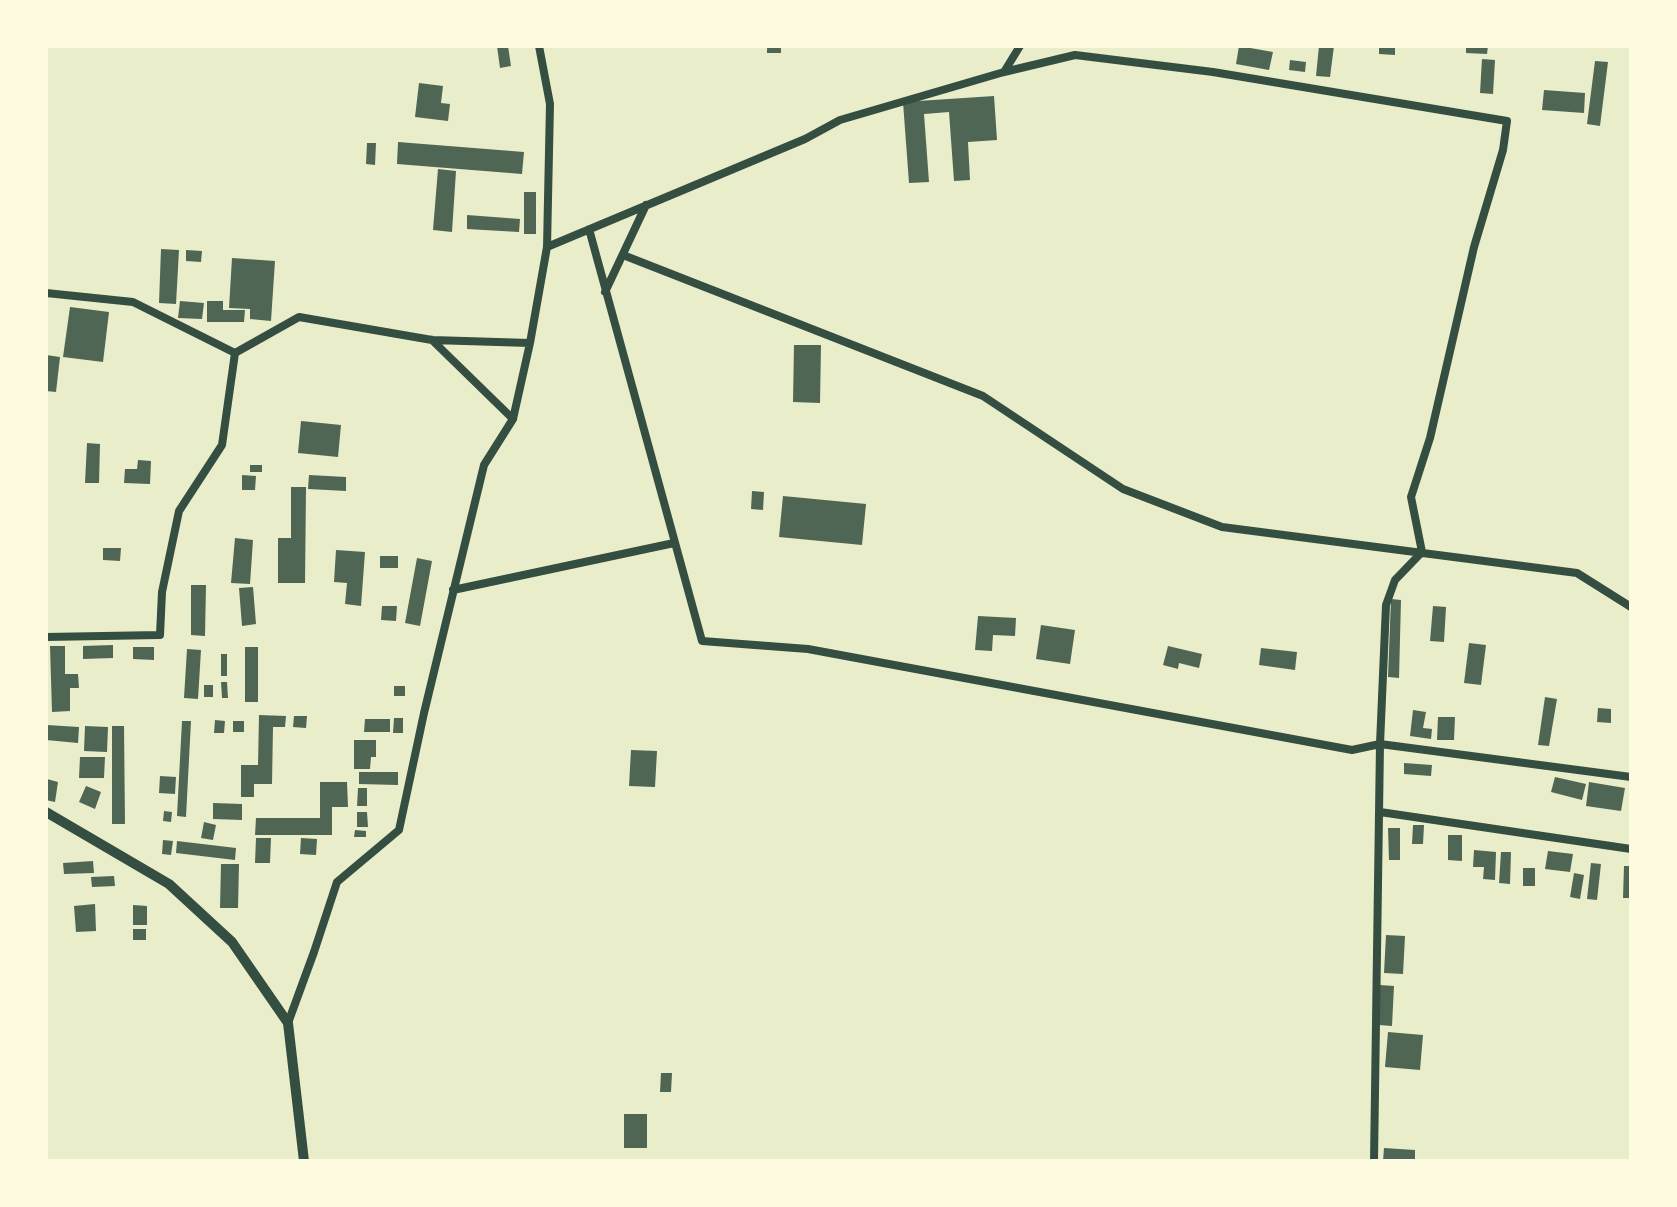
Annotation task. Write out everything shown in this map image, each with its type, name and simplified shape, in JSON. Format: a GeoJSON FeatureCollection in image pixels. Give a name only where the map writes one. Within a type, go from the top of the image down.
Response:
{"type":"FeatureCollection","features":[{"type":"Feature","properties":{"kind":"street"},"geometry":{"type":"LineString","coordinates":[[304,1161],[288,1023],[337,882],[399,830],[484,465],[513,419],[530,343],[547,247],[550,104],[539,46]]}},
{"type":"Feature","properties":{"kind":"street"},"geometry":{"type":"LineString","coordinates":[[1004,72],[1020,46]]}},
{"type":"Feature","properties":{"kind":"street"},"geometry":{"type":"LineString","coordinates":[[547,247],[805,139],[840,120],[1004,72],[1075,55],[1213,72],[1507,121],[1503,150],[1474,247],[1430,438],[1411,497],[1422,552]]}},
{"type":"Feature","properties":{"kind":"street"},"geometry":{"type":"LineString","coordinates":[[605,293],[646,205]]}},
{"type":"Feature","properties":{"kind":"street"},"geometry":{"type":"LineString","coordinates":[[589,229],[702,641],[808,649],[1352,750],[1380,744],[1631,777]]}},
{"type":"Feature","properties":{"kind":"street"},"geometry":{"type":"LineString","coordinates":[[623,255],[983,396],[1123,489],[1222,527],[1577,573],[1631,607]]}},
{"type":"Feature","properties":{"kind":"street"},"geometry":{"type":"LineString","coordinates":[[46,293],[133,302],[235,353]]}},
{"type":"Feature","properties":{"kind":"street"},"geometry":{"type":"LineString","coordinates":[[235,353],[299,317],[432,340],[530,343]]}},
{"type":"Feature","properties":{"kind":"street"},"geometry":{"type":"LineString","coordinates":[[432,340],[513,419]]}},
{"type":"Feature","properties":{"kind":"street"},"geometry":{"type":"LineString","coordinates":[[46,637],[160,635],[162,592],[179,511],[222,445],[235,353]]}},
{"type":"Feature","properties":{"kind":"street"},"geometry":{"type":"LineString","coordinates":[[453,590],[674,543]]}},
{"type":"Feature","properties":{"kind":"street"},"geometry":{"type":"LineString","coordinates":[[1374,1161],[1380,744],[1386,605],[1395,580],[1422,552]]}},
{"type":"Feature","properties":{"kind":"street"},"geometry":{"type":"LineString","coordinates":[[46,812],[169,884],[232,942],[288,1023]]}},
{"type":"Feature","properties":{"kind":"street"},"geometry":{"type":"LineString","coordinates":[[1380,812],[1631,849]]}},
{"type":"Feature","properties":{"kind":"building"},"geometry":{"type":"Polygon","coordinates":[[[497,46],[508,46],[511,66],[500,68],[497,46]]]}},
{"type":"Feature","properties":{"kind":"building"},"geometry":{"type":"Polygon","coordinates":[[[767,46],[781,46],[781,53],[767,53],[767,46]]]}},
{"type":"Feature","properties":{"kind":"building"},"geometry":{"type":"Polygon","coordinates":[[[1239,46],[1273,52],[1269,70],[1236,64],[1239,46]]]}},
{"type":"Feature","properties":{"kind":"building"},"geometry":{"type":"Polygon","coordinates":[[[1319,46],[1334,46],[1330,77],[1316,76],[1319,46]]]}},
{"type":"Feature","properties":{"kind":"building"},"geometry":{"type":"Polygon","coordinates":[[[1379,46],[1395,46],[1395,55],[1379,54],[1379,46]]]}},
{"type":"Feature","properties":{"kind":"building"},"geometry":{"type":"Polygon","coordinates":[[[1466,46],[1488,46],[1487,54],[1466,53],[1466,46]]]}},
{"type":"Feature","properties":{"kind":"building"},"geometry":{"type":"Polygon","coordinates":[[[1482,59],[1495,60],[1493,94],[1480,93],[1482,59]]]}},
{"type":"Feature","properties":{"kind":"building"},"geometry":{"type":"Polygon","coordinates":[[[1290,60],[1306,62],[1305,72],[1289,70],[1290,60]]]}},
{"type":"Feature","properties":{"kind":"building"},"geometry":{"type":"Polygon","coordinates":[[[1595,61],[1608,62],[1600,126],[1587,124],[1595,61]]]}},
{"type":"Feature","properties":{"kind":"building"},"geometry":{"type":"Polygon","coordinates":[[[419,83],[443,86],[441,103],[450,104],[448,121],[415,117],[419,83]]]}},
{"type":"Feature","properties":{"kind":"building"},"geometry":{"type":"Polygon","coordinates":[[[1544,90],[1585,93],[1584,113],[1542,110],[1544,90]]]}},
{"type":"Feature","properties":{"kind":"building"},"geometry":{"type":"Polygon","coordinates":[[[994,96],[997,140],[968,142],[970,180],[954,181],[949,112],[924,114],[929,182],[909,183],[903,102],[994,96]]]}},
{"type":"Feature","properties":{"kind":"building"},"geometry":{"type":"Polygon","coordinates":[[[398,142],[524,152],[522,174],[397,164],[398,142]]]}},
{"type":"Feature","properties":{"kind":"building"},"geometry":{"type":"Polygon","coordinates":[[[367,143],[376,143],[375,165],[366,164],[367,143]]]}},
{"type":"Feature","properties":{"kind":"building"},"geometry":{"type":"Polygon","coordinates":[[[438,169],[456,171],[452,232],[433,230],[438,169]]]}},
{"type":"Feature","properties":{"kind":"building"},"geometry":{"type":"Polygon","coordinates":[[[524,192],[536,192],[536,234],[524,234],[524,192]]]}},
{"type":"Feature","properties":{"kind":"building"},"geometry":{"type":"Polygon","coordinates":[[[467,215],[520,219],[519,232],[467,229],[467,215]]]}},
{"type":"Feature","properties":{"kind":"building"},"geometry":{"type":"Polygon","coordinates":[[[161,249],[179,250],[176,304],[159,303],[161,249]]]}},
{"type":"Feature","properties":{"kind":"building"},"geometry":{"type":"Polygon","coordinates":[[[186,250],[202,251],[201,262],[186,261],[186,250]]]}},
{"type":"Feature","properties":{"kind":"building"},"geometry":{"type":"Polygon","coordinates":[[[232,258],[275,261],[271,321],[250,319],[250,309],[229,308],[232,258]]]}},
{"type":"Feature","properties":{"kind":"building"},"geometry":{"type":"Polygon","coordinates":[[[180,301],[204,303],[202,319],[178,318],[180,301]]]}},
{"type":"Feature","properties":{"kind":"building"},"geometry":{"type":"Polygon","coordinates":[[[207,301],[223,301],[223,310],[245,310],[244,322],[207,322],[207,301]]]}},
{"type":"Feature","properties":{"kind":"building"},"geometry":{"type":"Polygon","coordinates":[[[70,307],[109,312],[103,362],[63,357],[70,307]]]}},
{"type":"Feature","properties":{"kind":"building"},"geometry":{"type":"Polygon","coordinates":[[[794,345],[821,345],[820,403],[793,402],[794,345]]]}},
{"type":"Feature","properties":{"kind":"building"},"geometry":{"type":"Polygon","coordinates":[[[46,355],[60,357],[56,392],[46,391],[46,355]]]}},
{"type":"Feature","properties":{"kind":"building"},"geometry":{"type":"Polygon","coordinates":[[[301,421],[341,425],[338,457],[298,453],[301,421]]]}},
{"type":"Feature","properties":{"kind":"building"},"geometry":{"type":"Polygon","coordinates":[[[87,443],[100,444],[99,483],[85,483],[87,443]]]}},
{"type":"Feature","properties":{"kind":"building"},"geometry":{"type":"Polygon","coordinates":[[[138,460],[151,461],[150,484],[124,483],[125,469],[137,469],[138,460]]]}},
{"type":"Feature","properties":{"kind":"building"},"geometry":{"type":"Polygon","coordinates":[[[250,465],[262,465],[262,472],[250,472],[250,465]]]}},
{"type":"Feature","properties":{"kind":"building"},"geometry":{"type":"Polygon","coordinates":[[[242,475],[256,476],[255,490],[242,490],[242,475]]]}},
{"type":"Feature","properties":{"kind":"building"},"geometry":{"type":"Polygon","coordinates":[[[309,475],[346,477],[346,491],[308,489],[309,475]]]}},
{"type":"Feature","properties":{"kind":"building"},"geometry":{"type":"Polygon","coordinates":[[[291,487],[306,487],[305,583],[278,583],[278,538],[291,538],[291,487]]]}},
{"type":"Feature","properties":{"kind":"building"},"geometry":{"type":"Polygon","coordinates":[[[752,491],[764,492],[763,510],[751,509],[752,491]]]}},
{"type":"Feature","properties":{"kind":"building"},"geometry":{"type":"Polygon","coordinates":[[[783,496],[866,504],[862,545],[779,537],[783,496]]]}},
{"type":"Feature","properties":{"kind":"building"},"geometry":{"type":"Polygon","coordinates":[[[235,538],[253,540],[250,584],[231,583],[235,538]]]}},
{"type":"Feature","properties":{"kind":"building"},"geometry":{"type":"Polygon","coordinates":[[[103,548],[121,548],[120,561],[103,560],[103,548]]]}},
{"type":"Feature","properties":{"kind":"building"},"geometry":{"type":"Polygon","coordinates":[[[336,550],[365,552],[361,606],[345,604],[347,583],[334,582],[336,550]]]}},
{"type":"Feature","properties":{"kind":"building"},"geometry":{"type":"Polygon","coordinates":[[[380,556],[398,556],[398,568],[380,568],[380,556]]]}},
{"type":"Feature","properties":{"kind":"building"},"geometry":{"type":"Polygon","coordinates":[[[417,558],[432,561],[420,626],[405,623],[417,558]]]}},
{"type":"Feature","properties":{"kind":"building"},"geometry":{"type":"Polygon","coordinates":[[[191,585],[206,585],[205,636],[191,635],[191,585]]]}},
{"type":"Feature","properties":{"kind":"building"},"geometry":{"type":"Polygon","coordinates":[[[253,587],[256,624],[242,626],[239,588],[253,587]]]}},
{"type":"Feature","properties":{"kind":"building"},"geometry":{"type":"Polygon","coordinates":[[[1391,599],[1401,600],[1399,678],[1388,677],[1391,599]]]}},
{"type":"Feature","properties":{"kind":"building"},"geometry":{"type":"Polygon","coordinates":[[[382,606],[397,606],[396,621],[381,620],[382,606]]]}},
{"type":"Feature","properties":{"kind":"building"},"geometry":{"type":"Polygon","coordinates":[[[1433,606],[1446,607],[1444,642],[1430,641],[1433,606]]]}},
{"type":"Feature","properties":{"kind":"building"},"geometry":{"type":"Polygon","coordinates":[[[978,616],[1016,618],[1015,636],[993,635],[992,651],[975,650],[978,616]]]}},
{"type":"Feature","properties":{"kind":"building"},"geometry":{"type":"Polygon","coordinates":[[[1041,625],[1075,630],[1070,664],[1036,659],[1041,625]]]}},
{"type":"Feature","properties":{"kind":"building"},"geometry":{"type":"Polygon","coordinates":[[[1469,643],[1486,645],[1481,685],[1464,683],[1469,643]]]}},
{"type":"Feature","properties":{"kind":"building"},"geometry":{"type":"Polygon","coordinates":[[[113,645],[113,658],[83,659],[83,646],[113,645]]]}},
{"type":"Feature","properties":{"kind":"building"},"geometry":{"type":"Polygon","coordinates":[[[50,646],[65,646],[65,674],[78,674],[79,688],[70,688],[70,711],[52,712],[50,646]]]}},
{"type":"Feature","properties":{"kind":"building"},"geometry":{"type":"Polygon","coordinates":[[[1168,646],[1202,654],[1199,668],[1179,663],[1178,669],[1163,665],[1168,646]]]}},
{"type":"Feature","properties":{"kind":"building"},"geometry":{"type":"Polygon","coordinates":[[[133,647],[154,647],[154,660],[133,659],[133,647]]]}},
{"type":"Feature","properties":{"kind":"building"},"geometry":{"type":"Polygon","coordinates":[[[245,647],[258,647],[258,702],[245,702],[245,647]]]}},
{"type":"Feature","properties":{"kind":"building"},"geometry":{"type":"Polygon","coordinates":[[[1261,648],[1297,652],[1295,670],[1259,665],[1261,648]]]}},
{"type":"Feature","properties":{"kind":"building"},"geometry":{"type":"Polygon","coordinates":[[[187,649],[201,650],[198,699],[184,698],[187,649]]]}},
{"type":"Feature","properties":{"kind":"building"},"geometry":{"type":"Polygon","coordinates":[[[221,654],[227,654],[227,676],[221,676],[221,654]]]}},
{"type":"Feature","properties":{"kind":"building"},"geometry":{"type":"Polygon","coordinates":[[[221,682],[227,682],[228,698],[222,698],[221,682]]]}},
{"type":"Feature","properties":{"kind":"building"},"geometry":{"type":"Polygon","coordinates":[[[204,685],[213,685],[213,697],[204,697],[204,685]]]}},
{"type":"Feature","properties":{"kind":"building"},"geometry":{"type":"Polygon","coordinates":[[[394,686],[405,686],[405,696],[394,696],[394,686]]]}},
{"type":"Feature","properties":{"kind":"building"},"geometry":{"type":"Polygon","coordinates":[[[1545,697],[1557,699],[1549,746],[1538,745],[1545,697]]]}},
{"type":"Feature","properties":{"kind":"building"},"geometry":{"type":"Polygon","coordinates":[[[1598,708],[1611,709],[1611,723],[1597,722],[1598,708]]]}},
{"type":"Feature","properties":{"kind":"building"},"geometry":{"type":"Polygon","coordinates":[[[1413,710],[1426,712],[1423,728],[1432,729],[1431,739],[1410,736],[1413,710]]]}},
{"type":"Feature","properties":{"kind":"building"},"geometry":{"type":"Polygon","coordinates":[[[259,715],[286,716],[285,727],[273,727],[272,784],[254,784],[254,797],[241,797],[241,765],[258,765],[259,715]]]}},
{"type":"Feature","properties":{"kind":"building"},"geometry":{"type":"Polygon","coordinates":[[[294,716],[307,716],[306,728],[293,727],[294,716]]]}},
{"type":"Feature","properties":{"kind":"building"},"geometry":{"type":"Polygon","coordinates":[[[1438,717],[1455,717],[1454,740],[1437,740],[1438,717]]]}},
{"type":"Feature","properties":{"kind":"building"},"geometry":{"type":"Polygon","coordinates":[[[394,718],[403,718],[403,733],[393,733],[394,718]]]}},
{"type":"Feature","properties":{"kind":"building"},"geometry":{"type":"Polygon","coordinates":[[[365,719],[390,719],[390,732],[364,732],[365,719]]]}},
{"type":"Feature","properties":{"kind":"building"},"geometry":{"type":"Polygon","coordinates":[[[215,720],[225,721],[224,733],[214,733],[215,720]]]}},
{"type":"Feature","properties":{"kind":"building"},"geometry":{"type":"Polygon","coordinates":[[[182,721],[191,721],[186,817],[177,816],[182,721]]]}},
{"type":"Feature","properties":{"kind":"building"},"geometry":{"type":"Polygon","coordinates":[[[233,721],[244,721],[244,732],[233,732],[233,721]]]}},
{"type":"Feature","properties":{"kind":"building"},"geometry":{"type":"Polygon","coordinates":[[[47,725],[79,727],[78,743],[46,740],[47,725]]]}},
{"type":"Feature","properties":{"kind":"building"},"geometry":{"type":"Polygon","coordinates":[[[85,726],[108,727],[107,752],[84,751],[85,726]]]}},
{"type":"Feature","properties":{"kind":"building"},"geometry":{"type":"Polygon","coordinates":[[[112,726],[124,726],[125,824],[112,824],[112,726]]]}},
{"type":"Feature","properties":{"kind":"building"},"geometry":{"type":"Polygon","coordinates":[[[354,740],[376,740],[376,757],[371,757],[370,769],[354,769],[354,740]]]}},
{"type":"Feature","properties":{"kind":"building"},"geometry":{"type":"Polygon","coordinates":[[[631,750],[657,751],[655,787],[629,786],[631,750]]]}},
{"type":"Feature","properties":{"kind":"building"},"geometry":{"type":"Polygon","coordinates":[[[80,757],[105,757],[104,778],[79,778],[80,757]]]}},
{"type":"Feature","properties":{"kind":"building"},"geometry":{"type":"Polygon","coordinates":[[[1404,763],[1432,765],[1431,776],[1404,774],[1404,763]]]}},
{"type":"Feature","properties":{"kind":"building"},"geometry":{"type":"Polygon","coordinates":[[[359,772],[398,772],[398,785],[359,784],[359,772]]]}},
{"type":"Feature","properties":{"kind":"building"},"geometry":{"type":"Polygon","coordinates":[[[160,776],[176,777],[175,794],[159,793],[160,776]]]}},
{"type":"Feature","properties":{"kind":"building"},"geometry":{"type":"Polygon","coordinates":[[[1555,777],[1586,784],[1582,800],[1551,792],[1555,777]]]}},
{"type":"Feature","properties":{"kind":"building"},"geometry":{"type":"Polygon","coordinates":[[[47,779],[58,782],[55,802],[46,800],[47,779]]]}},
{"type":"Feature","properties":{"kind":"building"},"geometry":{"type":"Polygon","coordinates":[[[320,782],[347,782],[348,807],[332,807],[332,835],[255,835],[256,818],[320,818],[320,782]]]}},
{"type":"Feature","properties":{"kind":"building"},"geometry":{"type":"Polygon","coordinates":[[[1589,782],[1625,788],[1621,811],[1586,806],[1589,782]]]}},
{"type":"Feature","properties":{"kind":"building"},"geometry":{"type":"Polygon","coordinates":[[[86,786],[101,792],[95,809],[79,802],[86,786]]]}},
{"type":"Feature","properties":{"kind":"building"},"geometry":{"type":"Polygon","coordinates":[[[358,788],[367,788],[367,806],[357,806],[358,788]]]}},
{"type":"Feature","properties":{"kind":"building"},"geometry":{"type":"Polygon","coordinates":[[[213,803],[242,804],[242,820],[213,819],[213,803]]]}},
{"type":"Feature","properties":{"kind":"building"},"geometry":{"type":"Polygon","coordinates":[[[164,811],[172,812],[171,822],[163,821],[164,811]]]}},
{"type":"Feature","properties":{"kind":"building"},"geometry":{"type":"Polygon","coordinates":[[[357,812],[367,812],[368,827],[357,827],[357,812]]]}},
{"type":"Feature","properties":{"kind":"building"},"geometry":{"type":"Polygon","coordinates":[[[204,822],[216,825],[213,840],[201,838],[204,822]]]}},
{"type":"Feature","properties":{"kind":"building"},"geometry":{"type":"Polygon","coordinates":[[[1413,825],[1424,825],[1423,844],[1412,844],[1413,825]]]}},
{"type":"Feature","properties":{"kind":"building"},"geometry":{"type":"Polygon","coordinates":[[[1388,828],[1400,828],[1400,860],[1389,860],[1388,828]]]}},
{"type":"Feature","properties":{"kind":"building"},"geometry":{"type":"Polygon","coordinates":[[[355,830],[366,831],[366,837],[354,837],[355,830]]]}},
{"type":"Feature","properties":{"kind":"building"},"geometry":{"type":"Polygon","coordinates":[[[1448,835],[1462,835],[1462,861],[1448,860],[1448,835]]]}},
{"type":"Feature","properties":{"kind":"building"},"geometry":{"type":"Polygon","coordinates":[[[256,838],[271,838],[270,863],[255,863],[256,838]]]}},
{"type":"Feature","properties":{"kind":"building"},"geometry":{"type":"Polygon","coordinates":[[[301,838],[317,839],[316,855],[300,854],[301,838]]]}},
{"type":"Feature","properties":{"kind":"building"},"geometry":{"type":"Polygon","coordinates":[[[163,840],[173,841],[171,855],[162,854],[163,840]]]}},
{"type":"Feature","properties":{"kind":"building"},"geometry":{"type":"Polygon","coordinates":[[[177,841],[236,848],[235,860],[176,853],[177,841]]]}},
{"type":"Feature","properties":{"kind":"building"},"geometry":{"type":"Polygon","coordinates":[[[1474,850],[1496,852],[1495,880],[1483,879],[1484,867],[1473,867],[1474,850]]]}},
{"type":"Feature","properties":{"kind":"building"},"geometry":{"type":"Polygon","coordinates":[[[1548,851],[1573,854],[1570,872],[1545,869],[1548,851]]]}},
{"type":"Feature","properties":{"kind":"building"},"geometry":{"type":"Polygon","coordinates":[[[1501,852],[1511,852],[1510,884],[1499,883],[1501,852]]]}},
{"type":"Feature","properties":{"kind":"building"},"geometry":{"type":"Polygon","coordinates":[[[93,861],[94,873],[64,874],[63,863],[93,861]]]}},
{"type":"Feature","properties":{"kind":"building"},"geometry":{"type":"Polygon","coordinates":[[[1591,863],[1601,864],[1597,900],[1587,899],[1591,863]]]}},
{"type":"Feature","properties":{"kind":"building"},"geometry":{"type":"Polygon","coordinates":[[[221,864],[239,864],[238,908],[220,908],[221,864]]]}},
{"type":"Feature","properties":{"kind":"building"},"geometry":{"type":"Polygon","coordinates":[[[1624,866],[1631,866],[1631,898],[1623,898],[1624,866]]]}},
{"type":"Feature","properties":{"kind":"building"},"geometry":{"type":"Polygon","coordinates":[[[1523,868],[1535,868],[1535,886],[1523,886],[1523,868]]]}},
{"type":"Feature","properties":{"kind":"building"},"geometry":{"type":"Polygon","coordinates":[[[1574,873],[1584,875],[1580,899],[1570,897],[1574,873]]]}},
{"type":"Feature","properties":{"kind":"building"},"geometry":{"type":"Polygon","coordinates":[[[114,876],[115,886],[92,887],[91,877],[114,876]]]}},
{"type":"Feature","properties":{"kind":"building"},"geometry":{"type":"Polygon","coordinates":[[[95,904],[96,931],[76,932],[74,906],[95,904]]]}},
{"type":"Feature","properties":{"kind":"building"},"geometry":{"type":"Polygon","coordinates":[[[133,905],[147,906],[147,925],[133,925],[133,905]]]}},
{"type":"Feature","properties":{"kind":"building"},"geometry":{"type":"Polygon","coordinates":[[[133,929],[146,929],[146,940],[133,940],[133,929]]]}},
{"type":"Feature","properties":{"kind":"building"},"geometry":{"type":"Polygon","coordinates":[[[1386,935],[1405,936],[1403,974],[1384,973],[1386,935]]]}},
{"type":"Feature","properties":{"kind":"building"},"geometry":{"type":"Polygon","coordinates":[[[1380,985],[1394,986],[1392,1026],[1379,1025],[1380,985]]]}},
{"type":"Feature","properties":{"kind":"building"},"geometry":{"type":"Polygon","coordinates":[[[1388,1032],[1423,1035],[1420,1070],[1385,1067],[1388,1032]]]}},
{"type":"Feature","properties":{"kind":"building"},"geometry":{"type":"Polygon","coordinates":[[[661,1073],[672,1073],[671,1092],[660,1092],[661,1073]]]}},
{"type":"Feature","properties":{"kind":"building"},"geometry":{"type":"Polygon","coordinates":[[[624,1114],[647,1114],[647,1148],[624,1148],[624,1114]]]}},
{"type":"Feature","properties":{"kind":"building"},"geometry":{"type":"Polygon","coordinates":[[[1384,1148],[1415,1150],[1415,1161],[1383,1161],[1384,1148]]]}}]}
